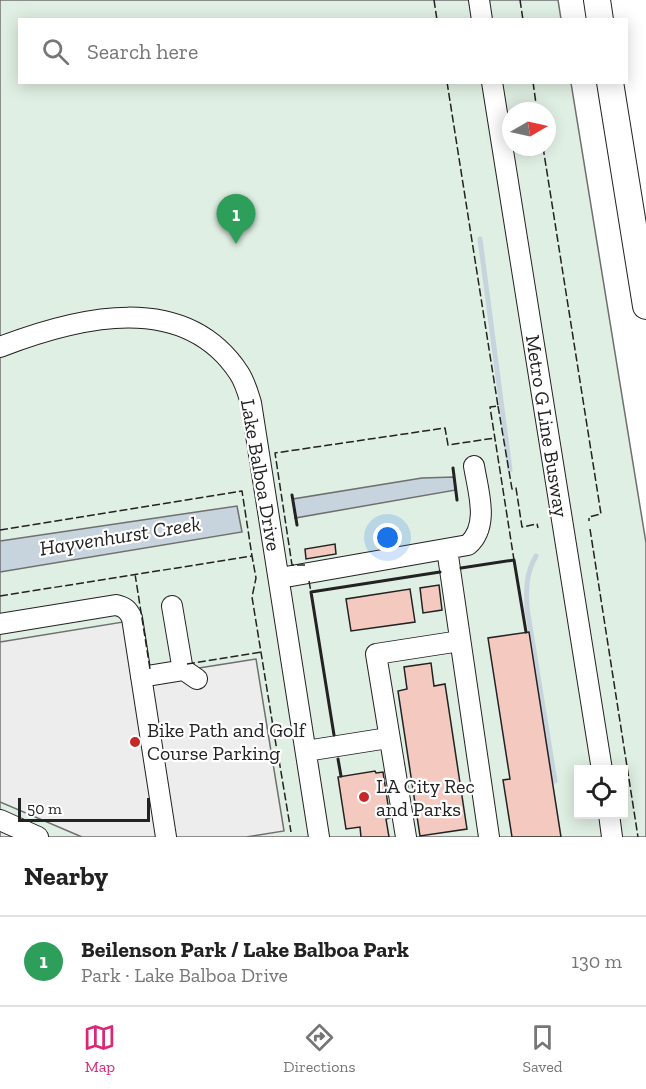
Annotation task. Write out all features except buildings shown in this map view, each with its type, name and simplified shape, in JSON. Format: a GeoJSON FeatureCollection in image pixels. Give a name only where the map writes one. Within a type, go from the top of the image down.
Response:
{"type":"FeatureCollection","features":[{"type":"Feature","properties":{"kind":"main road"},"geometry":{"type":"LineString","coordinates":[[597,0],[600,18]]}},
{"type":"Feature","properties":{"kind":"main road"},"geometry":{"type":"LineString","coordinates":[[610,84],[646,306]]}},
{"type":"Feature","properties":{"kind":"street"},"geometry":{"type":"LineString","coordinates":[[479,0],[482,18]]}},
{"type":"Feature","properties":{"kind":"street","name":"Metro G Line Busway"},"geometry":{"type":"LineString","coordinates":[[492,84],[601,765]]}},
{"type":"Feature","properties":{"kind":"street","name":"Lake Balboa Drive"},"geometry":{"type":"LineString","coordinates":[[0,347],[54,330],[111,318],[158,319],[176,323],[199,334],[224,353],[241,375],[251,403],[320,837]]}},
{"type":"Feature","properties":{"kind":"street"},"geometry":{"type":"LineString","coordinates":[[280,578],[468,545],[476,538],[481,518],[474,466]]}},
{"type":"Feature","properties":{"kind":"street"},"geometry":{"type":"LineString","coordinates":[[447,549],[489,837]]}},
{"type":"Feature","properties":{"kind":"street"},"geometry":{"type":"LineString","coordinates":[[0,624],[116,605],[124,607],[132,618],[166,837]]}},
{"type":"Feature","properties":{"kind":"street"},"geometry":{"type":"LineString","coordinates":[[141,677],[190,675],[172,606]]}},
{"type":"Feature","properties":{"kind":"street"},"geometry":{"type":"LineString","coordinates":[[406,837],[376,654],[460,641]]}},
{"type":"Feature","properties":{"kind":"street"},"geometry":{"type":"LineString","coordinates":[[306,751],[388,738]]}},
{"type":"Feature","properties":{"kind":"street"},"geometry":{"type":"LineString","coordinates":[[610,819],[612,837]]}},
{"type":"Feature","properties":{"kind":"street"},"geometry":{"type":"LineString","coordinates":[[0,820],[38,837]]}},
{"type":"Feature","properties":{"kind":"green space"},"geometry":{"type":"Polygon","coordinates":[[[0,0],[558,0],[561,18],[18,18],[18,84],[571,84],[646,543],[646,837],[0,837],[0,0]]]}},
{"type":"Feature","properties":{"kind":"shaded area","name":"Bike Path and Golf Course Parking"},"geometry":{"type":"Polygon","coordinates":[[[129,621],[137,682],[184,676],[199,668],[256,659],[284,831],[246,837],[82,837],[0,802],[0,642],[129,621]]]}},
{"type":"Feature","properties":{"kind":"water"},"geometry":{"type":"Polygon","coordinates":[[[454,477],[456,490],[295,518],[293,499],[422,478],[454,477]]]}},
{"type":"Feature","properties":{"kind":"water","name":"Hayvenhurst Creek"},"geometry":{"type":"Polygon","coordinates":[[[237,506],[242,532],[0,572],[0,541],[237,506]]]}},
{"type":"Feature","properties":{"kind":"waterway"},"geometry":{"type":"LineString","coordinates":[[480,239],[510,470]]}},
{"type":"Feature","properties":{"kind":"waterway"},"geometry":{"type":"LineString","coordinates":[[536,556],[527,581],[527,608],[555,781]]}},
{"type":"Feature","properties":{"kind":"fence"},"geometry":{"type":"LineString","coordinates":[[434,0],[437,18]]}},
{"type":"Feature","properties":{"kind":"fence"},"geometry":{"type":"LineString","coordinates":[[520,0],[523,18]]}},
{"type":"Feature","properties":{"kind":"fence"},"geometry":{"type":"LineString","coordinates":[[447,84],[498,406],[490,407],[514,560]]}},
{"type":"Feature","properties":{"kind":"fence"},"geometry":{"type":"LineString","coordinates":[[533,84],[536,102]]}},
{"type":"Feature","properties":{"kind":"fence"},"geometry":{"type":"LineString","coordinates":[[544,156],[601,514],[589,517],[589,521]]}},
{"type":"Feature","properties":{"kind":"fence"},"geometry":{"type":"LineString","coordinates":[[498,406],[512,489],[516,488],[522,527],[537,524],[538,528]]}},
{"type":"Feature","properties":{"kind":"fence"},"geometry":{"type":"LineString","coordinates":[[305,565],[292,565],[275,453],[445,428],[448,445],[495,438]]}},
{"type":"Feature","properties":{"kind":"fence"},"geometry":{"type":"LineString","coordinates":[[0,530],[242,491],[252,556]]}},
{"type":"Feature","properties":{"kind":"fence"},"geometry":{"type":"LineString","coordinates":[[590,529],[638,837]]}},
{"type":"Feature","properties":{"kind":"fence"},"geometry":{"type":"LineString","coordinates":[[0,596],[252,556],[256,578],[252,597],[277,751]]}},
{"type":"Feature","properties":{"kind":"fence"},"geometry":{"type":"LineString","coordinates":[[135,574],[150,669]]}},
{"type":"Feature","properties":{"kind":"fence"},"geometry":{"type":"LineString","coordinates":[[309,581],[311,592]]}},
{"type":"Feature","properties":{"kind":"fence"},"geometry":{"type":"LineString","coordinates":[[187,664],[262,652]]}},
{"type":"Feature","properties":{"kind":"fence"},"geometry":{"type":"LineString","coordinates":[[279,760],[291,832]]}},
{"type":"Feature","properties":{"kind":"wall"},"geometry":{"type":"LineString","coordinates":[[453,468],[457,500]]}},
{"type":"Feature","properties":{"kind":"wall"},"geometry":{"type":"LineString","coordinates":[[292,495],[297,525]]}},
{"type":"Feature","properties":{"kind":"wall"},"geometry":{"type":"LineString","coordinates":[[461,568],[514,560],[526,632]]}},
{"type":"Feature","properties":{"kind":"wall"},"geometry":{"type":"LineString","coordinates":[[334,735],[311,592],[440,572]]}},
{"type":"Feature","properties":{"kind":"wall"},"geometry":{"type":"LineString","coordinates":[[338,759],[341,776]]}},
{"type":"Feature","properties":{"kind":"place","name":"Beilenson Park / Lake Balboa Park"},"geometry":{"type":"Point","coordinates":[236,244]}},
{"type":"Feature","properties":{"kind":"place","name":"Bike Path and Golf Course Parking"},"geometry":{"type":"Point","coordinates":[135,742]}},
{"type":"Feature","properties":{"kind":"place","name":"LA City Rec and Parks"},"geometry":{"type":"Point","coordinates":[364,797]}}]}
